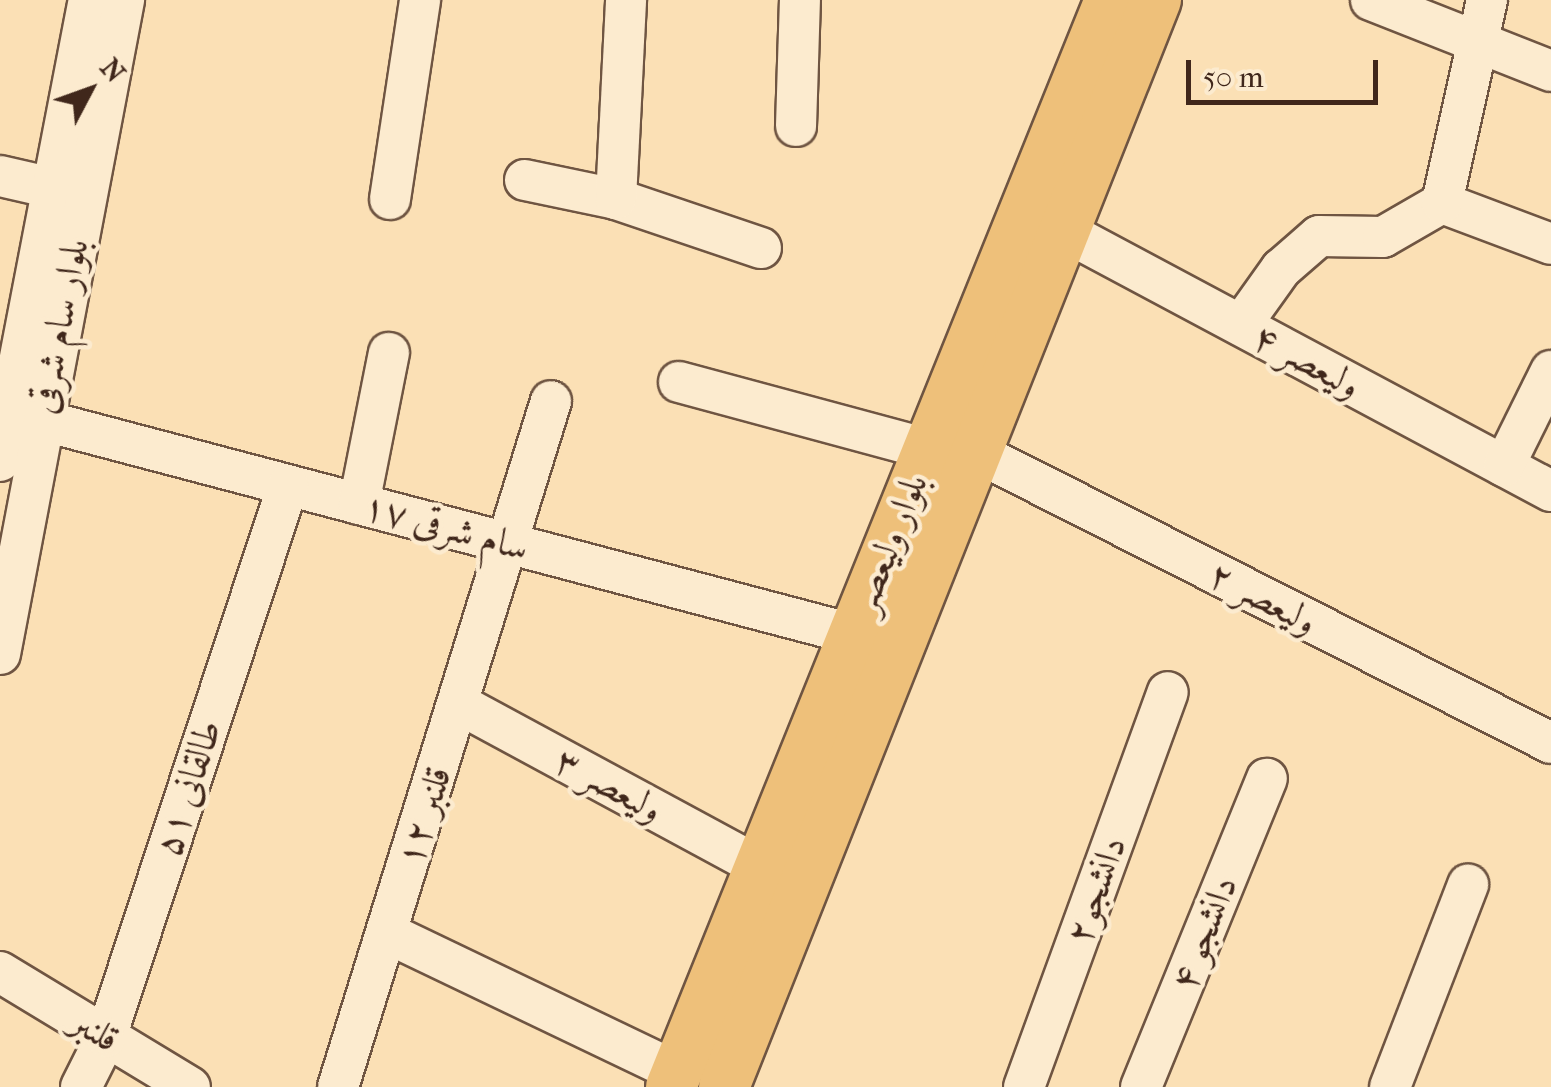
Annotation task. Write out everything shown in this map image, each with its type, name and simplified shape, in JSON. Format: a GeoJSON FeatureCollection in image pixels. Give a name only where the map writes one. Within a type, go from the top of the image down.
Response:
{"type":"FeatureCollection","features":[{"type":"Feature","properties":{"kind":"main road","name":"بلوار ولیعصر"},"geometry":{"type":"LineString","coordinates":[[724,1087],[1110,0]]}},
{"type":"Feature","properties":{"kind":"main road","name":"بلوار ولیعصر"},"geometry":{"type":"LineString","coordinates":[[674,1080],[852,634],[952,450],[1064,230],[1156,0]]}},
{"type":"Feature","properties":{"kind":"street","name":"بلوار سام شرقی"},"geometry":{"type":"LineString","coordinates":[[0,462],[90,0]]}},
{"type":"Feature","properties":{"kind":"street","name":"بلوار سام شرقی"},"geometry":{"type":"LineString","coordinates":[[0,654],[41,420],[124,0]]}},
{"type":"Feature","properties":{"kind":"street"},"geometry":{"type":"LineString","coordinates":[[390,199],[420,0]]}},
{"type":"Feature","properties":{"kind":"street"},"geometry":{"type":"LineString","coordinates":[[616,198],[626,0]]}},
{"type":"Feature","properties":{"kind":"street"},"geometry":{"type":"LineString","coordinates":[[796,126],[800,0]]}},
{"type":"Feature","properties":{"kind":"street"},"geometry":{"type":"LineString","coordinates":[[1370,0],[1551,71]]}},
{"type":"Feature","properties":{"kind":"street"},"geometry":{"type":"LineString","coordinates":[[1241,326],[1280,269],[1319,236],[1383,238],[1442,202],[1486,0]]}},
{"type":"Feature","properties":{"kind":"street"},"geometry":{"type":"LineString","coordinates":[[0,176],[53,188]]}},
{"type":"Feature","properties":{"kind":"street"},"geometry":{"type":"LineString","coordinates":[[525,180],[616,198],[761,248]]}},
{"type":"Feature","properties":{"kind":"street"},"geometry":{"type":"LineString","coordinates":[[1442,202],[1551,244]]}},
{"type":"Feature","properties":{"kind":"street","name":"ولیعصر ۴"},"geometry":{"type":"LineString","coordinates":[[1064,230],[1551,491]]}},
{"type":"Feature","properties":{"kind":"street"},"geometry":{"type":"LineString","coordinates":[[358,504],[389,354]]}},
{"type":"Feature","properties":{"kind":"street"},"geometry":{"type":"LineString","coordinates":[[1504,466],[1551,371]]}},
{"type":"Feature","properties":{"kind":"street","name":"ولیعصر ۲"},"geometry":{"type":"LineString","coordinates":[[679,382],[952,450],[1551,743]]}},
{"type":"Feature","properties":{"kind":"street","name":"قلنبر ۱۲"},"geometry":{"type":"LineString","coordinates":[[338,1087],[510,544],[551,401]]}},
{"type":"Feature","properties":{"kind":"street","name":"سام شرقی ۱۷"},"geometry":{"type":"LineString","coordinates":[[41,420],[852,634]]}},
{"type":"Feature","properties":{"kind":"street","name":"طالقانی ۵۱"},"geometry":{"type":"LineString","coordinates":[[81,1087],[106,1036],[288,485]]}},
{"type":"Feature","properties":{"kind":"street","name":"دانشجو۲"},"geometry":{"type":"LineString","coordinates":[[1024,1087],[1168,692]]}},
{"type":"Feature","properties":{"kind":"street","name":"ولیعصر ۳"},"geometry":{"type":"LineString","coordinates":[[460,704],[758,866]]}},
{"type":"Feature","properties":{"kind":"street","name":"دانشجو ۴"},"geometry":{"type":"LineString","coordinates":[[1141,1087],[1268,779]]}},
{"type":"Feature","properties":{"kind":"street"},"geometry":{"type":"LineString","coordinates":[[1390,1087],[1468,885]]}},
{"type":"Feature","properties":{"kind":"street"},"geometry":{"type":"LineString","coordinates":[[387,933],[674,1080]]}},
{"type":"Feature","properties":{"kind":"street","name":"قلنبر"},"geometry":{"type":"LineString","coordinates":[[0,972],[190,1087]]}}]}
